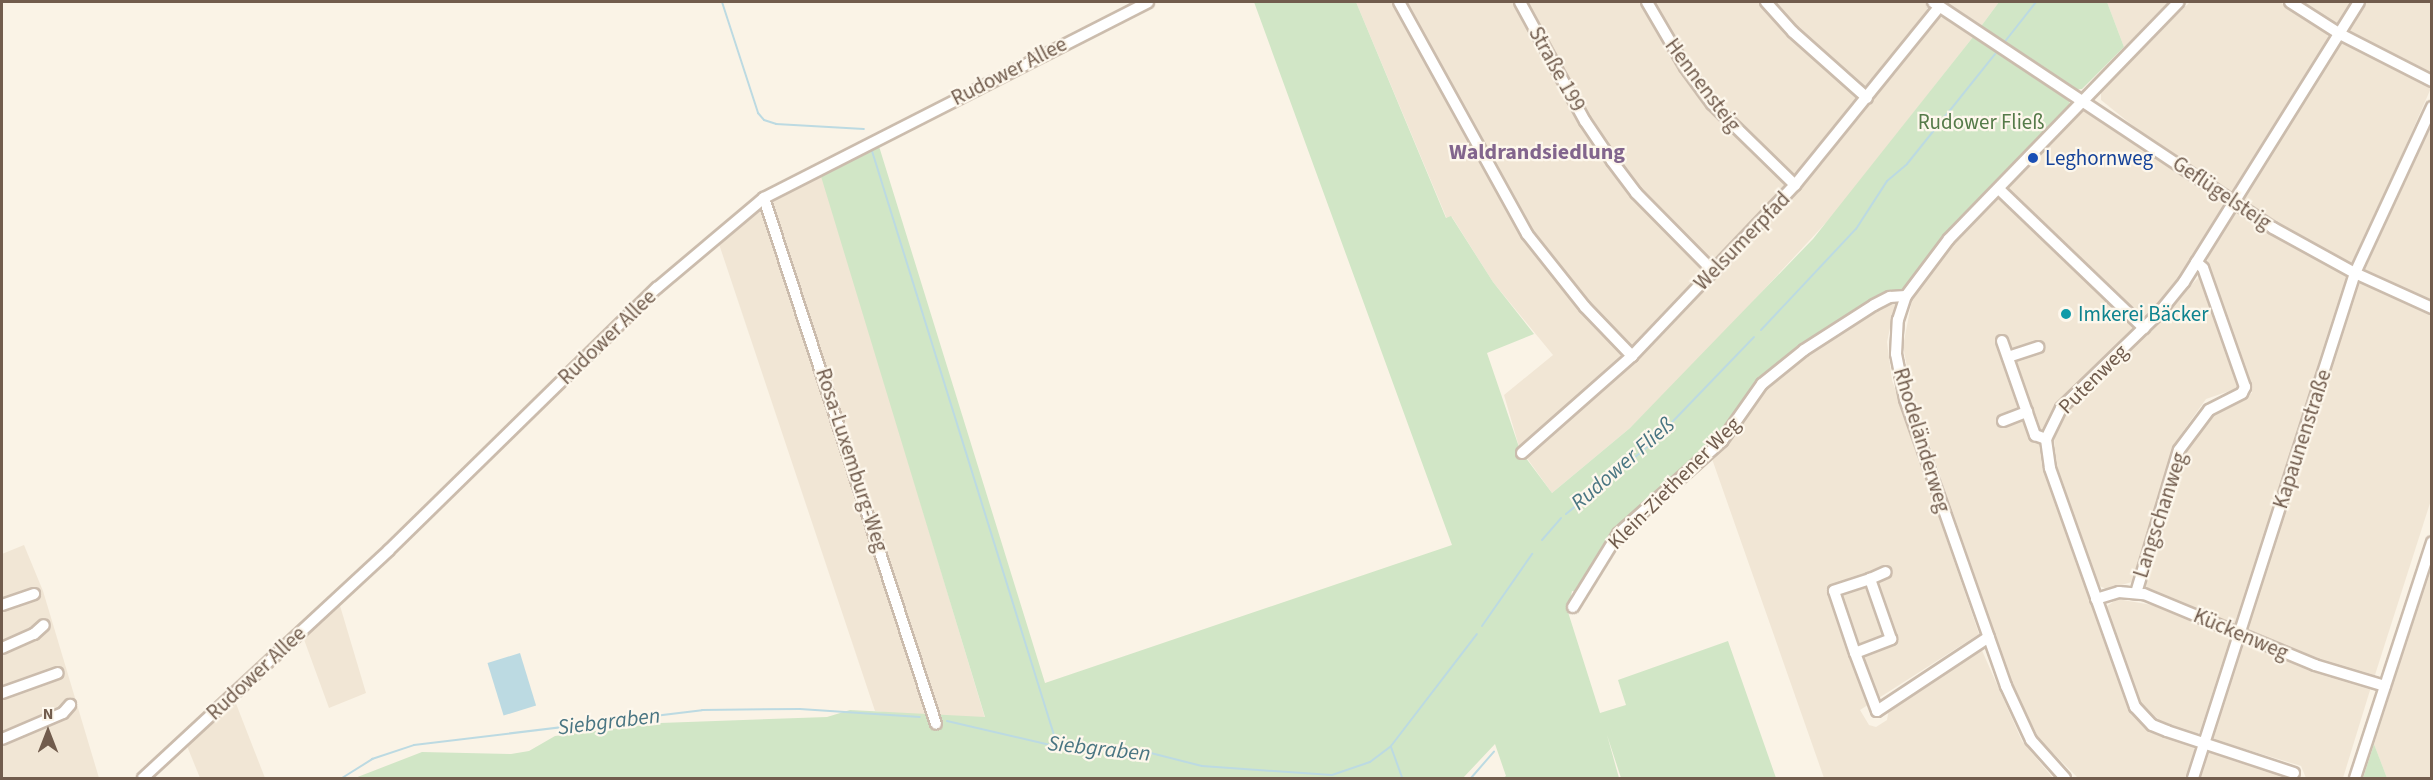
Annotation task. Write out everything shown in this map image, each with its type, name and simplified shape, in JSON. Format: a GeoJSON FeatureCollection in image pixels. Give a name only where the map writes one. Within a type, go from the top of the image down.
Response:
{"type":"FeatureCollection","features":[{"type":"Feature","properties":{"kind":"street","name":"Rudower Allee"},"geometry":{"type":"LineString","coordinates":[[143,778],[388,550],[641,303],[764,198],[1148,2]]}},
{"type":"Feature","properties":{"kind":"street"},"geometry":{"type":"LineString","coordinates":[[1399,2],[1527,234],[1585,307],[1632,356]]}},
{"type":"Feature","properties":{"kind":"street","name":"Straße 199"},"geometry":{"type":"LineString","coordinates":[[1520,2],[1585,121],[1612,162],[1651,209],[1713,271]]}},
{"type":"Feature","properties":{"kind":"street","name":"Hennensteig"},"geometry":{"type":"LineString","coordinates":[[1647,2],[1685,67],[1712,104],[1749,144],[1795,185]]}},
{"type":"Feature","properties":{"kind":"street"},"geometry":{"type":"LineString","coordinates":[[1767,2],[1793,32],[1867,98]]}},
{"type":"Feature","properties":{"kind":"street","name":"Rhodeländerweg"},"geometry":{"type":"LineString","coordinates":[[2065,778],[2042,755],[2024,727],[1989,637],[1902,386],[1896,337],[1906,296],[1949,239],[2179,2]]}},
{"type":"Feature","properties":{"kind":"street"},"geometry":{"type":"LineString","coordinates":[[2290,2],[2340,34],[2432,81]]}},
{"type":"Feature","properties":{"kind":"street","name":"Putenweg"},"geometry":{"type":"LineString","coordinates":[[2294,773],[2152,725],[2135,707],[2050,468],[2046,439],[2061,408],[2170,300],[2234,203],[2359,2]]}},
{"type":"Feature","properties":{"kind":"street","name":"Welsumerpfad"},"geometry":{"type":"LineString","coordinates":[[1522,453],[1632,356],[1795,185],[1867,98],[1936,4]]}},
{"type":"Feature","properties":{"kind":"street","name":"Geflügelsteig"},"geometry":{"type":"LineString","coordinates":[[1936,4],[2234,203],[2355,273],[2432,308]]}},
{"type":"Feature","properties":{"kind":"street","name":"Kapaunenstraße"},"geometry":{"type":"LineString","coordinates":[[2193,778],[2355,273],[2432,107]]}},
{"type":"Feature","properties":{"kind":"street"},"geometry":{"type":"LineString","coordinates":[[1999,189],[2144,328]]}},
{"type":"Feature","properties":{"kind":"street","name":"Rosa-Luxemburg-Weg"},"geometry":{"type":"LineString","coordinates":[[764,198],[936,724]]}},
{"type":"Feature","properties":{"kind":"street","name":"Langschanweg"},"geometry":{"type":"LineString","coordinates":[[2136,592],[2179,450],[2209,410],[2242,393],[2246,385],[2203,268],[2196,262]]}},
{"type":"Feature","properties":{"kind":"street","name":"Klein-Ziethener Weg"},"geometry":{"type":"LineString","coordinates":[[1573,606],[1618,534],[1722,441],[1762,384],[1804,350],[1874,305],[1890,297],[1906,296]]}},
{"type":"Feature","properties":{"kind":"street"},"geometry":{"type":"LineString","coordinates":[[2002,341],[2035,435],[2046,439]]}},
{"type":"Feature","properties":{"kind":"street"},"geometry":{"type":"LineString","coordinates":[[2008,357],[2038,347]]}},
{"type":"Feature","properties":{"kind":"street"},"geometry":{"type":"LineString","coordinates":[[2003,421],[2027,412]]}},
{"type":"Feature","properties":{"kind":"street"},"geometry":{"type":"LineString","coordinates":[[2355,778],[2432,542]]}},
{"type":"Feature","properties":{"kind":"street"},"geometry":{"type":"LineString","coordinates":[[1886,572],[1834,591],[1877,711],[1989,637]]}},
{"type":"Feature","properties":{"kind":"street"},"geometry":{"type":"LineString","coordinates":[[1855,653],[1891,639],[1870,579]]}},
{"type":"Feature","properties":{"kind":"street"},"geometry":{"type":"LineString","coordinates":[[2096,599],[2136,592]]}},
{"type":"Feature","properties":{"kind":"street","name":"Kückenweg"},"geometry":{"type":"LineString","coordinates":[[2136,592],[2315,664],[2385,686]]}},
{"type":"Feature","properties":{"kind":"street"},"geometry":{"type":"LineString","coordinates":[[2,605],[34,594]]}},
{"type":"Feature","properties":{"kind":"street"},"geometry":{"type":"LineString","coordinates":[[2,648],[34,634],[44,625]]}},
{"type":"Feature","properties":{"kind":"street"},"geometry":{"type":"LineString","coordinates":[[2,693],[58,673]]}},
{"type":"Feature","properties":{"kind":"street"},"geometry":{"type":"LineString","coordinates":[[2,738],[63,713],[70,705]]}},
{"type":"Feature","properties":{"kind":"shaded area"},"geometry":{"type":"Polygon","coordinates":[[[1356,2],[1395,2],[1497,190],[1624,352],[1624,359],[1520,450],[1504,395],[1553,355],[1493,282],[1452,217],[1447,219],[1356,2]]]}},
{"type":"Feature","properties":{"kind":"shaded area"},"geometry":{"type":"Polygon","coordinates":[[[1403,2],[1518,2],[1565,90],[1563,92],[1589,132],[1706,268],[1706,274],[1635,348],[1629,348],[1592,311],[1531,233],[1403,2]]]}},
{"type":"Feature","properties":{"kind":"shaded area"},"geometry":{"type":"Polygon","coordinates":[[[1523,2],[1639,2],[1678,70],[1709,112],[1787,186],[1715,264],[1708,264],[1658,214],[1608,152],[1523,2]]]}},
{"type":"Feature","properties":{"kind":"shaded area"},"geometry":{"type":"Polygon","coordinates":[[[1651,2],[1762,2],[1858,94],[1858,101],[1798,175],[1790,175],[1749,139],[1698,80],[1651,2]]]}},
{"type":"Feature","properties":{"kind":"shaded area"},"geometry":{"type":"Polygon","coordinates":[[[1774,2],[1925,2],[1929,13],[1866,90],[1804,35],[1774,2]]]}},
{"type":"Feature","properties":{"kind":"shaded area"},"geometry":{"type":"Polygon","coordinates":[[[1941,2],[1999,2],[1979,29],[1941,2]]]}},
{"type":"Feature","properties":{"kind":"shaded area"},"geometry":{"type":"Polygon","coordinates":[[[2107,2],[2168,2],[2124,47],[2107,2]]]}},
{"type":"Feature","properties":{"kind":"shaded area"},"geometry":{"type":"Polygon","coordinates":[[[2190,2],[2280,2],[2327,33],[2329,40],[2233,197],[2162,149],[2101,100],[2101,92],[2190,2]]]}},
{"type":"Feature","properties":{"kind":"shaded area"},"geometry":{"type":"Polygon","coordinates":[[[2297,2],[2353,2],[2337,27],[2297,2]]]}},
{"type":"Feature","properties":{"kind":"shaded area"},"geometry":{"type":"Polygon","coordinates":[[[2364,2],[2431,2],[2431,77],[2346,32],[2364,2]]]}},
{"type":"Feature","properties":{"kind":"shaded area"},"geometry":{"type":"Polygon","coordinates":[[[1945,17],[1973,37],[1834,214],[1692,367],[1630,428],[1552,493],[1524,454],[1538,442],[1542,445],[1552,436],[1550,433],[1598,394],[1801,186],[1937,18],[1945,17]]]}},
{"type":"Feature","properties":{"kind":"shaded area"},"geometry":{"type":"Polygon","coordinates":[[[2340,40],[2431,88],[2353,266],[2241,202],[2340,40]]]}},
{"type":"Feature","properties":{"kind":"shaded area"},"geometry":{"type":"Polygon","coordinates":[[[2082,111],[2090,111],[2227,206],[2186,274],[2144,323],[2006,189],[2082,111]]]}},
{"type":"Feature","properties":{"kind":"shaded area"},"geometry":{"type":"Polygon","coordinates":[[[2431,118],[2431,303],[2362,271],[2431,118]]]}},
{"type":"Feature","properties":{"kind":"shaded area"},"geometry":{"type":"Polygon","coordinates":[[[820,173],[985,718],[931,717],[875,711],[719,244],[770,203],[820,173]]]}},
{"type":"Feature","properties":{"kind":"shaded area"},"geometry":{"type":"Polygon","coordinates":[[[1999,196],[2137,330],[2054,411],[2043,436],[2135,713],[2191,743],[2195,751],[2186,778],[2078,778],[2039,739],[2012,683],[1912,394],[1903,346],[1912,300],[1939,258],[1999,196]]]}},
{"type":"Feature","properties":{"kind":"shaded area"},"geometry":{"type":"Polygon","coordinates":[[[2236,211],[2349,275],[2237,622],[2230,626],[2145,590],[2141,584],[2188,442],[2216,410],[2252,393],[2206,266],[2208,257],[2236,211]]]}},
{"type":"Feature","properties":{"kind":"shaded area"},"geometry":{"type":"Polygon","coordinates":[[[2201,275],[2241,387],[2206,399],[2177,440],[2132,582],[2107,589],[2099,586],[2055,462],[2054,433],[2073,406],[2201,275]]]}},
{"type":"Feature","properties":{"kind":"shaded area"},"geometry":{"type":"Polygon","coordinates":[[[2362,282],[2432,314],[2431,500],[2374,678],[2249,634],[2246,626],[2356,286],[2362,282]]]}},
{"type":"Feature","properties":{"kind":"shaded area"},"geometry":{"type":"Polygon","coordinates":[[[1896,300],[1887,342],[1892,380],[1979,634],[1860,710],[1869,725],[1876,727],[1887,720],[1890,703],[1980,646],[2022,741],[2053,778],[1824,778],[1711,456],[1766,384],[1867,312],[1896,300]]]}},
{"type":"Feature","properties":{"kind":"shaded area"},"geometry":{"type":"Polygon","coordinates":[[[24,545],[43,591],[99,778],[2,778],[2,554],[24,545]]]}},
{"type":"Feature","properties":{"kind":"shaded area"},"geometry":{"type":"Polygon","coordinates":[[[2431,566],[2431,778],[2387,778],[2374,744],[2431,566]]]}},
{"type":"Feature","properties":{"kind":"shaded area"},"geometry":{"type":"Polygon","coordinates":[[[338,599],[366,693],[329,708],[302,634],[338,599]]]}},
{"type":"Feature","properties":{"kind":"shaded area"},"geometry":{"type":"Polygon","coordinates":[[[2117,599],[2158,606],[2227,635],[2230,642],[2204,730],[2194,735],[2162,723],[2141,703],[2106,607],[2117,599]]]}},
{"type":"Feature","properties":{"kind":"shaded area"},"geometry":{"type":"Polygon","coordinates":[[[2246,643],[2371,687],[2343,778],[2306,778],[2301,766],[2215,740],[2212,733],[2240,646],[2246,643]]]}},
{"type":"Feature","properties":{"kind":"shaded area"},"geometry":{"type":"Polygon","coordinates":[[[235,701],[265,778],[200,778],[187,746],[235,701]]]}},
{"type":"Feature","properties":{"kind":"shaded area"},"geometry":{"type":"Polygon","coordinates":[[[2213,750],[2277,771],[2284,778],[2198,778],[2206,754],[2213,750]]]}},
{"type":"Feature","properties":{"kind":"green space"},"geometry":{"type":"Polygon","coordinates":[[[1254,2],[1356,2],[1446,218],[1451,216],[1493,282],[1534,334],[1487,353],[1520,450],[1552,493],[1630,428],[1813,239],[1973,37],[2068,98],[2071,107],[1905,289],[1878,299],[1788,356],[1755,384],[1734,423],[1625,522],[1580,593],[1572,591],[1568,612],[1600,713],[1626,705],[1618,680],[1728,641],[1776,778],[1621,778],[1607,735],[1619,778],[1503,778],[1506,776],[1495,744],[1463,778],[355,778],[422,752],[511,754],[529,751],[555,736],[660,723],[827,717],[850,710],[985,717],[820,173],[878,143],[1045,683],[1452,545],[1254,2]]]}},
{"type":"Feature","properties":{"kind":"green space"},"geometry":{"type":"Polygon","coordinates":[[[1999,2],[2107,2],[2124,47],[2082,89],[2074,90],[1979,29],[1999,2]]]}},
{"type":"Feature","properties":{"kind":"green space"},"geometry":{"type":"Polygon","coordinates":[[[2374,744],[2387,778],[2363,778],[2374,744]]]}},
{"type":"Feature","properties":{"kind":"water"},"geometry":{"type":"Polygon","coordinates":[[[520,653],[536,706],[504,716],[487,663],[520,653]]]}},
{"type":"Feature","properties":{"kind":"waterway"},"geometry":{"type":"LineString","coordinates":[[722,2],[758,113],[764,120],[776,124],[864,129]]}},
{"type":"Feature","properties":{"kind":"waterway","name":"Rudower Fließ"},"geometry":{"type":"LineString","coordinates":[[2003,44],[2036,2]]}},
{"type":"Feature","properties":{"kind":"waterway","name":"Rudower Fließ"},"geometry":{"type":"LineString","coordinates":[[1761,330],[1856,229],[1887,181],[1907,164],[1995,54]]}},
{"type":"Feature","properties":{"kind":"waterway"},"geometry":{"type":"LineString","coordinates":[[872,151],[1054,735],[1072,745],[1072,750]]}},
{"type":"Feature","properties":{"kind":"waterway","name":"Rudower Fließ"},"geometry":{"type":"LineString","coordinates":[[1566,514],[1652,443],[1754,337]]}},
{"type":"Feature","properties":{"kind":"waterway","name":"Siebgraben"},"geometry":{"type":"LineString","coordinates":[[1542,540],[1561,518]]}},
{"type":"Feature","properties":{"kind":"waterway","name":"Siebgraben"},"geometry":{"type":"LineString","coordinates":[[1482,626],[1532,554]]}},
{"type":"Feature","properties":{"kind":"waterway","name":"Siebgraben"},"geometry":{"type":"LineString","coordinates":[[947,721],[1072,750],[1139,750],[1202,766],[1332,775],[1370,762],[1391,746],[1477,634]]}},
{"type":"Feature","properties":{"kind":"waterway","name":"Siebgraben"},"geometry":{"type":"LineString","coordinates":[[342,778],[372,759],[414,745],[702,710],[800,709],[920,717]]}},
{"type":"Feature","properties":{"kind":"waterway"},"geometry":{"type":"LineString","coordinates":[[1391,747],[1402,778]]}},
{"type":"Feature","properties":{"kind":"waterway","name":"Rudower Fließ"},"geometry":{"type":"LineString","coordinates":[[1471,778],[1494,752]]}},
{"type":"Feature","properties":{"kind":"place","name":"Leghornweg"},"geometry":{"type":"Point","coordinates":[2033,158]}},
{"type":"Feature","properties":{"kind":"place","name":"Imkerei Bäcker"},"geometry":{"type":"Point","coordinates":[2066,314]}},
{"type":"Feature","properties":{"kind":"district","name":"Waldrandsiedlung"},"geometry":{"type":"Point","coordinates":[1537,153]}}]}
